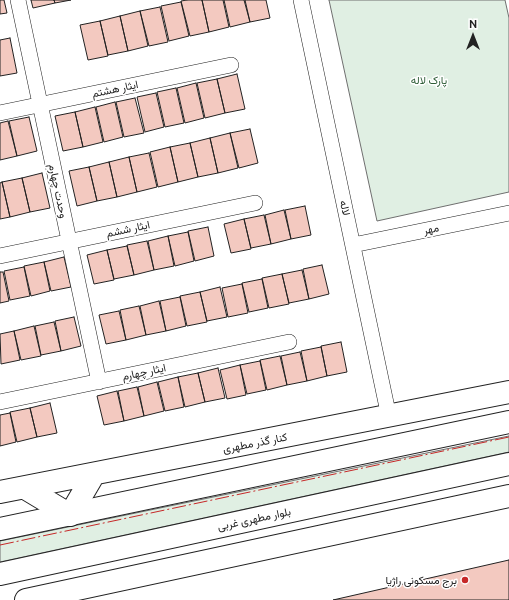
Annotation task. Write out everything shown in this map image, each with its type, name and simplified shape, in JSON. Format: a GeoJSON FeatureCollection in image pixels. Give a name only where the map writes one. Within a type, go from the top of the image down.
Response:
{"type":"FeatureCollection","features":[{"type":"Feature","properties":{"kind":"street","name":"وحدت چهارم"},"geometry":{"type":"LineString","coordinates":[[18,0],[98,382]]}},
{"type":"Feature","properties":{"kind":"street","name":"لاله"},"geometry":{"type":"LineString","coordinates":[[301,0],[389,417]]}},
{"type":"Feature","properties":{"kind":"street","name":"ایثار هشتم"},"geometry":{"type":"LineString","coordinates":[[0,113],[231,65]]}},
{"type":"Feature","properties":{"kind":"street","name":"ایثار ششم"},"geometry":{"type":"LineString","coordinates":[[0,256],[255,203]]}},
{"type":"Feature","properties":{"kind":"street","name":"مهر"},"geometry":{"type":"LineString","coordinates":[[353,245],[509,213]]}},
{"type":"Feature","properties":{"kind":"street","name":"ایثار چهارم"},"geometry":{"type":"LineString","coordinates":[[0,402],[289,342]]}},
{"type":"Feature","properties":{"kind":"street","name":"کنار گذر مطهری"},"geometry":{"type":"LineString","coordinates":[[0,492],[389,417],[509,392]]}},
{"type":"Feature","properties":{"kind":"street"},"geometry":{"type":"LineString","coordinates":[[0,529],[509,422]]}},
{"type":"Feature","properties":{"kind":"street","name":"بلوار مطهری غربی"},"geometry":{"type":"LineString","coordinates":[[0,574],[509,464]]}},
{"type":"Feature","properties":{"kind":"street"},"geometry":{"type":"LineString","coordinates":[[70,514],[94,474]]}},
{"type":"Feature","properties":{"kind":"street"},"geometry":{"type":"LineString","coordinates":[[25,488],[70,514]]}},
{"type":"Feature","properties":{"kind":"street"},"geometry":{"type":"LineString","coordinates":[[26,600],[509,496]]}},
{"type":"Feature","properties":{"kind":"green space","name":"پارک لاله"},"geometry":{"type":"Polygon","coordinates":[[[329,0],[505,0],[509,18],[509,192],[377,221],[329,0]]]}},
{"type":"Feature","properties":{"kind":"green space"},"geometry":{"type":"Polygon","coordinates":[[[509,436],[509,452],[0,562],[0,541],[509,436]]]}},
{"type":"Feature","properties":{"kind":"building"},"geometry":{"type":"Polygon","coordinates":[[[0,0],[4,0],[7,13],[0,14],[0,0]]]}},
{"type":"Feature","properties":{"kind":"building"},"geometry":{"type":"Polygon","coordinates":[[[31,0],[54,0],[55,3],[33,8],[31,0]]]}},
{"type":"Feature","properties":{"kind":"building"},"geometry":{"type":"Polygon","coordinates":[[[54,0],[71,0],[55,3],[54,0]]]}},
{"type":"Feature","properties":{"kind":"building"},"geometry":{"type":"Polygon","coordinates":[[[202,0],[209,32],[190,36],[181,1],[202,0]]]}},
{"type":"Feature","properties":{"kind":"building"},"geometry":{"type":"Polygon","coordinates":[[[202,0],[223,0],[229,27],[209,32],[202,0]]]}},
{"type":"Feature","properties":{"kind":"building"},"geometry":{"type":"Polygon","coordinates":[[[224,0],[244,0],[250,22],[230,27],[224,0]]]}},
{"type":"Feature","properties":{"kind":"building"},"geometry":{"type":"Polygon","coordinates":[[[245,0],[266,0],[270,18],[250,22],[245,0]]]}},
{"type":"Feature","properties":{"kind":"building"},"geometry":{"type":"Polygon","coordinates":[[[181,2],[189,36],[169,41],[161,6],[181,2]]]}},
{"type":"Feature","properties":{"kind":"building"},"geometry":{"type":"Polygon","coordinates":[[[160,7],[168,42],[149,46],[140,11],[160,7]]]}},
{"type":"Feature","properties":{"kind":"building"},"geometry":{"type":"Polygon","coordinates":[[[140,11],[148,46],[128,51],[120,16],[140,11]]]}},
{"type":"Feature","properties":{"kind":"building"},"geometry":{"type":"Polygon","coordinates":[[[120,16],[128,51],[108,55],[100,21],[120,16]]]}},
{"type":"Feature","properties":{"kind":"building"},"geometry":{"type":"Polygon","coordinates":[[[100,21],[108,56],[88,60],[80,25],[100,21]]]}},
{"type":"Feature","properties":{"kind":"building"},"geometry":{"type":"Polygon","coordinates":[[[10,38],[17,73],[0,76],[0,40],[10,38]]]}},
{"type":"Feature","properties":{"kind":"building"},"geometry":{"type":"Polygon","coordinates":[[[237,74],[245,109],[225,113],[217,79],[237,74]]]}},
{"type":"Feature","properties":{"kind":"building"},"geometry":{"type":"Polygon","coordinates":[[[217,79],[225,113],[205,118],[197,83],[217,79]]]}},
{"type":"Feature","properties":{"kind":"building"},"geometry":{"type":"Polygon","coordinates":[[[196,83],[204,118],[185,123],[177,88],[196,83]]]}},
{"type":"Feature","properties":{"kind":"building"},"geometry":{"type":"Polygon","coordinates":[[[176,88],[184,123],[165,127],[157,92],[176,88]]]}},
{"type":"Feature","properties":{"kind":"building"},"geometry":{"type":"Polygon","coordinates":[[[156,93],[164,127],[145,132],[137,97],[156,93]]]}},
{"type":"Feature","properties":{"kind":"building"},"geometry":{"type":"Polygon","coordinates":[[[135,98],[144,133],[124,137],[116,102],[135,98]]]}},
{"type":"Feature","properties":{"kind":"building"},"geometry":{"type":"Polygon","coordinates":[[[115,102],[123,137],[104,142],[96,107],[115,102]]]}},
{"type":"Feature","properties":{"kind":"building"},"geometry":{"type":"Polygon","coordinates":[[[95,107],[103,142],[83,147],[75,112],[95,107]]]}},
{"type":"Feature","properties":{"kind":"building"},"geometry":{"type":"Polygon","coordinates":[[[75,112],[83,147],[63,151],[55,116],[75,112]]]}},
{"type":"Feature","properties":{"kind":"building"},"geometry":{"type":"Polygon","coordinates":[[[29,117],[37,151],[17,156],[9,121],[29,117]]]}},
{"type":"Feature","properties":{"kind":"building"},"geometry":{"type":"Polygon","coordinates":[[[8,121],[17,156],[0,160],[0,123],[8,121]]]}},
{"type":"Feature","properties":{"kind":"building"},"geometry":{"type":"Polygon","coordinates":[[[250,129],[258,163],[239,168],[230,133],[250,129]]]}},
{"type":"Feature","properties":{"kind":"building"},"geometry":{"type":"Polygon","coordinates":[[[230,133],[238,168],[218,173],[210,138],[230,133]]]}},
{"type":"Feature","properties":{"kind":"building"},"geometry":{"type":"Polygon","coordinates":[[[210,138],[218,173],[198,177],[190,143],[210,138]]]}},
{"type":"Feature","properties":{"kind":"building"},"geometry":{"type":"Polygon","coordinates":[[[190,143],[198,177],[178,182],[170,147],[190,143]]]}},
{"type":"Feature","properties":{"kind":"building"},"geometry":{"type":"Polygon","coordinates":[[[170,147],[178,182],[158,187],[150,152],[170,147]]]}},
{"type":"Feature","properties":{"kind":"building"},"geometry":{"type":"Polygon","coordinates":[[[149,153],[157,187],[137,192],[129,157],[149,153]]]}},
{"type":"Feature","properties":{"kind":"building"},"geometry":{"type":"Polygon","coordinates":[[[129,157],[137,192],[117,197],[109,162],[129,157]]]}},
{"type":"Feature","properties":{"kind":"building"},"geometry":{"type":"Polygon","coordinates":[[[109,162],[117,197],[97,201],[89,167],[109,162]]]}},
{"type":"Feature","properties":{"kind":"building"},"geometry":{"type":"Polygon","coordinates":[[[89,167],[97,201],[77,206],[69,171],[89,167]]]}},
{"type":"Feature","properties":{"kind":"building"},"geometry":{"type":"Polygon","coordinates":[[[42,173],[50,208],[30,212],[22,178],[42,173]]]}},
{"type":"Feature","properties":{"kind":"building"},"geometry":{"type":"Polygon","coordinates":[[[22,178],[30,212],[10,217],[2,182],[22,178]]]}},
{"type":"Feature","properties":{"kind":"building"},"geometry":{"type":"Polygon","coordinates":[[[2,182],[10,217],[0,219],[0,183],[2,182]]]}},
{"type":"Feature","properties":{"kind":"building"},"geometry":{"type":"Polygon","coordinates":[[[305,206],[311,235],[291,239],[285,210],[305,206]]]}},
{"type":"Feature","properties":{"kind":"building"},"geometry":{"type":"Polygon","coordinates":[[[284,210],[291,239],[271,244],[265,215],[284,210]]]}},
{"type":"Feature","properties":{"kind":"building"},"geometry":{"type":"Polygon","coordinates":[[[264,215],[271,244],[251,248],[244,219],[264,215]]]}},
{"type":"Feature","properties":{"kind":"building"},"geometry":{"type":"Polygon","coordinates":[[[244,219],[251,249],[231,253],[224,224],[244,219]]]}},
{"type":"Feature","properties":{"kind":"building"},"geometry":{"type":"Polygon","coordinates":[[[208,227],[214,256],[195,261],[188,231],[208,227]]]}},
{"type":"Feature","properties":{"kind":"building"},"geometry":{"type":"Polygon","coordinates":[[[188,232],[194,261],[175,266],[168,236],[188,232]]]}},
{"type":"Feature","properties":{"kind":"building"},"geometry":{"type":"Polygon","coordinates":[[[168,236],[174,266],[154,270],[148,241],[168,236]]]}},
{"type":"Feature","properties":{"kind":"building"},"geometry":{"type":"Polygon","coordinates":[[[147,241],[154,270],[134,275],[127,245],[147,241]]]}},
{"type":"Feature","properties":{"kind":"building"},"geometry":{"type":"Polygon","coordinates":[[[127,246],[134,275],[114,279],[107,250],[127,246]]]}},
{"type":"Feature","properties":{"kind":"building"},"geometry":{"type":"Polygon","coordinates":[[[107,250],[114,280],[94,284],[87,255],[107,250]]]}},
{"type":"Feature","properties":{"kind":"building"},"geometry":{"type":"Polygon","coordinates":[[[64,257],[71,287],[51,291],[44,262],[64,257]]]}},
{"type":"Feature","properties":{"kind":"building"},"geometry":{"type":"Polygon","coordinates":[[[44,262],[50,291],[31,296],[24,266],[44,262]]]}},
{"type":"Feature","properties":{"kind":"building"},"geometry":{"type":"Polygon","coordinates":[[[322,265],[329,294],[309,299],[303,269],[322,265]]]}},
{"type":"Feature","properties":{"kind":"building"},"geometry":{"type":"Polygon","coordinates":[[[24,267],[30,296],[10,300],[4,271],[24,267]]]}},
{"type":"Feature","properties":{"kind":"building"},"geometry":{"type":"Polygon","coordinates":[[[302,270],[309,299],[289,303],[282,274],[302,270]]]}},
{"type":"Feature","properties":{"kind":"building"},"geometry":{"type":"Polygon","coordinates":[[[0,272],[3,272],[9,301],[0,303],[0,272]]]}},
{"type":"Feature","properties":{"kind":"building"},"geometry":{"type":"Polygon","coordinates":[[[282,274],[289,304],[269,308],[262,278],[282,274]]]}},
{"type":"Feature","properties":{"kind":"building"},"geometry":{"type":"Polygon","coordinates":[[[262,279],[268,308],[249,312],[242,283],[262,279]]]}},
{"type":"Feature","properties":{"kind":"building"},"geometry":{"type":"Polygon","coordinates":[[[242,284],[248,313],[228,317],[222,288],[242,284]]]}},
{"type":"Feature","properties":{"kind":"building"},"geometry":{"type":"Polygon","coordinates":[[[220,287],[227,317],[207,321],[200,292],[220,287]]]}},
{"type":"Feature","properties":{"kind":"building"},"geometry":{"type":"Polygon","coordinates":[[[200,292],[207,322],[187,326],[180,296],[200,292]]]}},
{"type":"Feature","properties":{"kind":"building"},"geometry":{"type":"Polygon","coordinates":[[[180,297],[186,326],[166,331],[160,301],[180,297]]]}},
{"type":"Feature","properties":{"kind":"building"},"geometry":{"type":"Polygon","coordinates":[[[159,301],[166,331],[146,335],[140,306],[159,301]]]}},
{"type":"Feature","properties":{"kind":"building"},"geometry":{"type":"Polygon","coordinates":[[[139,306],[146,335],[126,340],[120,310],[139,306]]]}},
{"type":"Feature","properties":{"kind":"building"},"geometry":{"type":"Polygon","coordinates":[[[119,311],[126,340],[106,344],[99,315],[119,311]]]}},
{"type":"Feature","properties":{"kind":"building"},"geometry":{"type":"Polygon","coordinates":[[[74,317],[81,346],[61,351],[55,321],[74,317]]]}},
{"type":"Feature","properties":{"kind":"building"},"geometry":{"type":"Polygon","coordinates":[[[54,322],[61,351],[41,355],[35,326],[54,322]]]}},
{"type":"Feature","properties":{"kind":"building"},"geometry":{"type":"Polygon","coordinates":[[[34,326],[41,356],[21,360],[14,331],[34,326]]]}},
{"type":"Feature","properties":{"kind":"building"},"geometry":{"type":"Polygon","coordinates":[[[14,331],[20,360],[1,364],[0,334],[14,331]]]}},
{"type":"Feature","properties":{"kind":"building"},"geometry":{"type":"Polygon","coordinates":[[[341,342],[347,372],[327,376],[321,346],[341,342]]]}},
{"type":"Feature","properties":{"kind":"building"},"geometry":{"type":"Polygon","coordinates":[[[321,347],[327,376],[307,381],[301,351],[321,347]]]}},
{"type":"Feature","properties":{"kind":"building"},"geometry":{"type":"Polygon","coordinates":[[[300,352],[307,381],[287,385],[281,356],[300,352]]]}},
{"type":"Feature","properties":{"kind":"building"},"geometry":{"type":"Polygon","coordinates":[[[280,356],[287,385],[267,390],[260,360],[280,356]]]}},
{"type":"Feature","properties":{"kind":"building"},"geometry":{"type":"Polygon","coordinates":[[[260,361],[266,390],[247,394],[240,365],[260,361]]]}},
{"type":"Feature","properties":{"kind":"building"},"geometry":{"type":"Polygon","coordinates":[[[240,365],[246,395],[227,399],[220,370],[240,365]]]}},
{"type":"Feature","properties":{"kind":"building"},"geometry":{"type":"Polygon","coordinates":[[[218,368],[225,398],[205,402],[198,373],[218,368]]]}},
{"type":"Feature","properties":{"kind":"building"},"geometry":{"type":"Polygon","coordinates":[[[198,373],[205,402],[185,407],[178,377],[198,373]]]}},
{"type":"Feature","properties":{"kind":"building"},"geometry":{"type":"Polygon","coordinates":[[[178,377],[184,407],[165,411],[158,382],[178,377]]]}},
{"type":"Feature","properties":{"kind":"building"},"geometry":{"type":"Polygon","coordinates":[[[157,382],[164,411],[144,416],[138,387],[157,382]]]}},
{"type":"Feature","properties":{"kind":"building"},"geometry":{"type":"Polygon","coordinates":[[[137,387],[144,416],[124,421],[118,391],[137,387]]]}},
{"type":"Feature","properties":{"kind":"building"},"geometry":{"type":"Polygon","coordinates":[[[117,391],[124,421],[104,425],[97,396],[117,391]]]}},
{"type":"Feature","properties":{"kind":"building"},"geometry":{"type":"Polygon","coordinates":[[[50,403],[57,433],[37,437],[30,408],[50,403]]]}},
{"type":"Feature","properties":{"kind":"building"},"geometry":{"type":"Polygon","coordinates":[[[30,408],[37,437],[17,442],[10,412],[30,408]]]}},
{"type":"Feature","properties":{"kind":"building"},"geometry":{"type":"Polygon","coordinates":[[[10,413],[16,442],[0,446],[0,415],[10,413]]]}},
{"type":"Feature","properties":{"kind":"building","name":"برج مسکونی راژیا"},"geometry":{"type":"Polygon","coordinates":[[[509,560],[509,600],[333,600],[509,560]]]}},
{"type":"Feature","properties":{"kind":"power"},"geometry":{"type":"LineString","coordinates":[[0,545],[509,437]]}},
{"type":"Feature","properties":{"kind":"place","name":"برج مسکونی راژیا"},"geometry":{"type":"Point","coordinates":[465,580]}}]}
